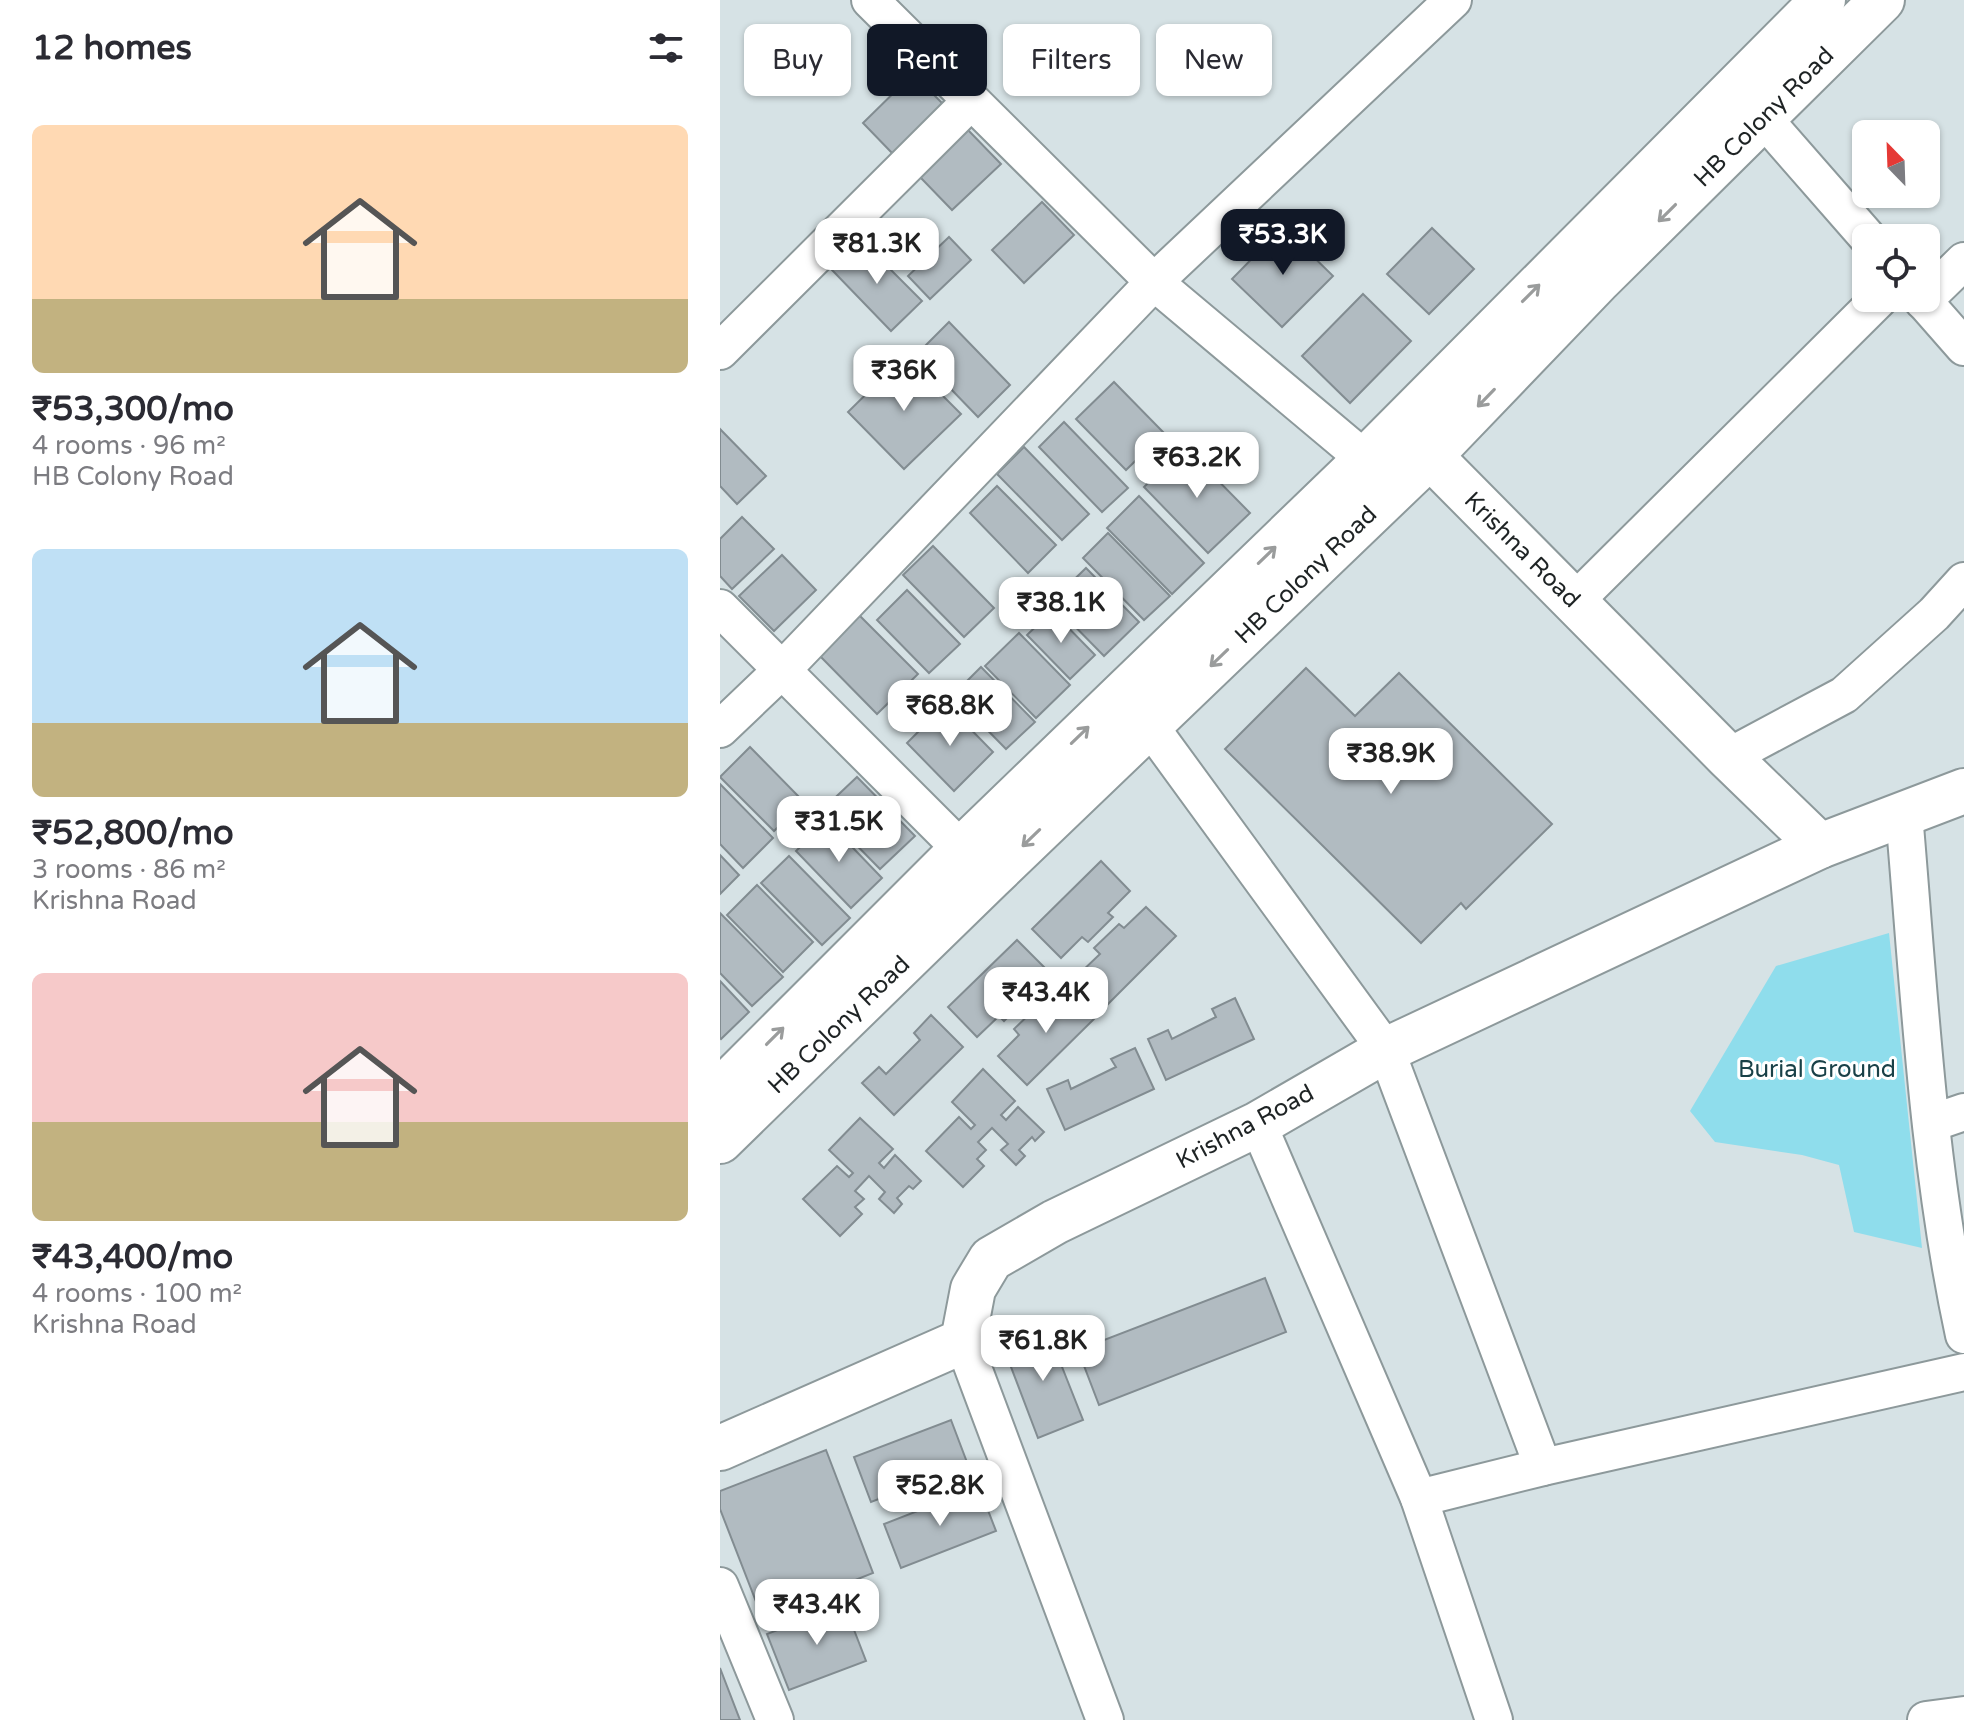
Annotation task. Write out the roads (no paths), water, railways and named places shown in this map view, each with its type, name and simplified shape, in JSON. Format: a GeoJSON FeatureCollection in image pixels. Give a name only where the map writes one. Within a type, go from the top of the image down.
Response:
{"type":"FeatureCollection","features":[{"type":"Feature","properties":{"kind":"street"},"geometry":{"type":"LineString","coordinates":[[870,0],[1154,282],[1398,487]]}},
{"type":"Feature","properties":{"kind":"street"},"geometry":{"type":"LineString","coordinates":[[720,729],[783,669],[1154,282],[1453,0]]}},
{"type":"Feature","properties":{"kind":"street"},"geometry":{"type":"LineString","coordinates":[[720,1091],[976,864],[1366,459],[1823,0]]}},
{"type":"Feature","properties":{"kind":"street","name":"HB Colony Road"},"geometry":{"type":"LineString","coordinates":[[720,1141],[976,864],[1149,725],[1430,456],[1599,280],[1882,0]]}},
{"type":"Feature","properties":{"kind":"street"},"geometry":{"type":"LineString","coordinates":[[720,351],[970,102]]}},
{"type":"Feature","properties":{"kind":"street"},"geometry":{"type":"LineString","coordinates":[[1763,118],[1856,224]]}},
{"type":"Feature","properties":{"kind":"street"},"geometry":{"type":"LineString","coordinates":[[1940,283],[1964,261]]}},
{"type":"Feature","properties":{"kind":"street"},"geometry":{"type":"LineString","coordinates":[[1574,602],[1866,312]]}},
{"type":"Feature","properties":{"kind":"street"},"geometry":{"type":"LineString","coordinates":[[1933,312],[1964,347]]}},
{"type":"Feature","properties":{"kind":"street","name":"Krishna Road"},"geometry":{"type":"LineString","coordinates":[[1430,456],[1820,846]]}},
{"type":"Feature","properties":{"kind":"street"},"geometry":{"type":"LineString","coordinates":[[1728,757],[1844,695],[1934,614],[1964,581]]}},
{"type":"Feature","properties":{"kind":"street"},"geometry":{"type":"LineString","coordinates":[[720,608],[976,864]]}},
{"type":"Feature","properties":{"kind":"street"},"geometry":{"type":"LineString","coordinates":[[1149,725],[1386,1050],[1543,1467]]}},
{"type":"Feature","properties":{"kind":"street","name":"Krishna Road"},"geometry":{"type":"LineString","coordinates":[[963,1341],[973,1289],[991,1259],[1055,1222],[1258,1124],[1386,1050],[1820,846],[1964,791]]}},
{"type":"Feature","properties":{"kind":"street"},"geometry":{"type":"LineString","coordinates":[[1904,814],[1948,1117],[1947,1255],[1964,1335]]}},
{"type":"Feature","properties":{"kind":"street"},"geometry":{"type":"LineString","coordinates":[[1258,1124],[1419,1498],[1494,1720]]}},
{"type":"Feature","properties":{"kind":"street"},"geometry":{"type":"LineString","coordinates":[[720,1448],[963,1341],[1105,1720]]}},
{"type":"Feature","properties":{"kind":"street"},"geometry":{"type":"LineString","coordinates":[[1419,1498],[1964,1372]]}},
{"type":"Feature","properties":{"kind":"street"},"geometry":{"type":"LineString","coordinates":[[720,1586],[775,1720]]}},
{"type":"Feature","properties":{"kind":"street"},"geometry":{"type":"LineString","coordinates":[[1926,1720],[1964,1715]]}},
{"type":"Feature","properties":{"kind":"park label","name":"Burial Ground"},"geometry":{"type":"Point","coordinates":[1817,1069]}}]}
